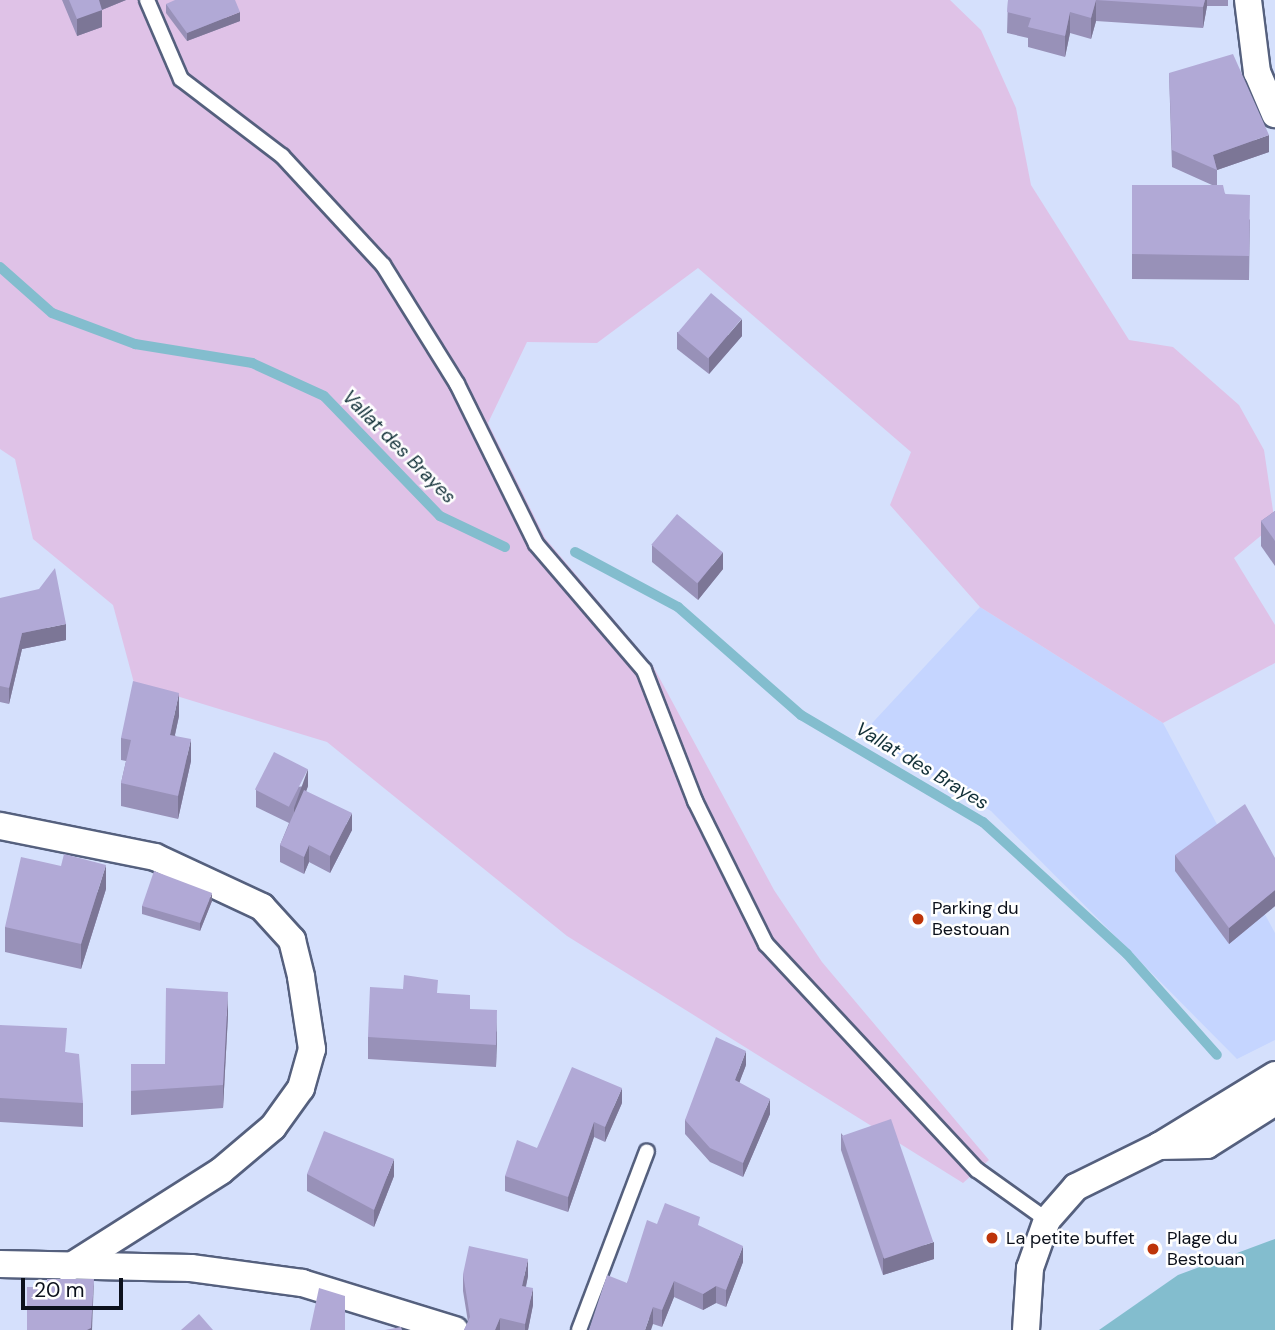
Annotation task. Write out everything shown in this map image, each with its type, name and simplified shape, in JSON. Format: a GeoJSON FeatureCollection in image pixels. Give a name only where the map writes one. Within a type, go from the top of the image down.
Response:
{"type":"FeatureCollection","features":[{"type":"Feature","properties":{"kind":"street"},"geometry":{"type":"LineString","coordinates":[[1248,0],[1257,72],[1275,114]]}},
{"type":"Feature","properties":{"kind":"street"},"geometry":{"type":"LineString","coordinates":[[0,826],[155,857],[262,907],[292,940],[301,977],[312,1049],[301,1087],[273,1128],[221,1171],[68,1268]]}},
{"type":"Feature","properties":{"kind":"street"},"geometry":{"type":"LineString","coordinates":[[1026,1330],[1030,1268],[1047,1220],[1076,1187],[1159,1146],[1275,1075]]}},
{"type":"Feature","properties":{"kind":"street"},"geometry":{"type":"LineString","coordinates":[[1159,1146],[1208,1145],[1275,1102]]}},
{"type":"Feature","properties":{"kind":"street"},"geometry":{"type":"LineString","coordinates":[[0,1264],[68,1268],[191,1268],[302,1283],[455,1330]]}},
{"type":"Feature","properties":{"kind":"lane"},"geometry":{"type":"LineString","coordinates":[[148,0],[181,79],[282,156],[383,265],[457,384],[536,544],[645,670],[695,801],[766,944],[977,1170],[1047,1220]]}},
{"type":"Feature","properties":{"kind":"lane"},"geometry":{"type":"LineString","coordinates":[[579,1330],[647,1151]]}},
{"type":"Feature","properties":{"kind":"shaded area"},"geometry":{"type":"Polygon","coordinates":[[[0,0],[950,0],[981,30],[1016,108],[1031,185],[1129,340],[1173,347],[1239,405],[1264,450],[1275,524],[1234,558],[1275,625],[1275,663],[1163,723],[980,607],[890,505],[911,452],[698,268],[597,343],[527,342],[488,423],[545,538],[653,666],[774,890],[822,962],[989,1160],[963,1183],[567,936],[327,742],[134,683],[113,605],[33,539],[15,459],[0,449],[0,0]]]}},
{"type":"Feature","properties":{"kind":"shaded area"},"geometry":{"type":"Polygon","coordinates":[[[980,607],[1163,723],[1275,933],[1275,1040],[1237,1059],[991,811],[862,734],[980,607]]]}},
{"type":"Feature","properties":{"kind":"shaded area"},"geometry":{"type":"Polygon","coordinates":[[[1275,1239],[1275,1330],[1099,1330],[1178,1275],[1275,1239]]]}},
{"type":"Feature","properties":{"kind":"building"},"geometry":{"type":"Polygon","coordinates":[[[69,0],[99,0],[102,10],[77,19],[69,0]]]}},
{"type":"Feature","properties":{"kind":"building"},"geometry":{"type":"Polygon","coordinates":[[[175,0],[235,0],[240,12],[187,33],[166,4],[175,0]]]}},
{"type":"Feature","properties":{"kind":"building"},"geometry":{"type":"Polygon","coordinates":[[[1008,0],[1096,0],[1091,18],[1070,12],[1065,36],[1028,27],[1031,18],[1007,12],[1008,0]]]}},
{"type":"Feature","properties":{"kind":"building"},"geometry":{"type":"Polygon","coordinates":[[[1096,0],[1205,0],[1203,7],[1096,0]]]}},
{"type":"Feature","properties":{"kind":"building"},"geometry":{"type":"Polygon","coordinates":[[[1233,54],[1269,135],[1213,155],[1217,170],[1172,150],[1169,73],[1233,54]]]}},
{"type":"Feature","properties":{"kind":"building"},"geometry":{"type":"Polygon","coordinates":[[[1132,185],[1223,185],[1225,194],[1250,195],[1249,256],[1132,254],[1132,185]]]}},
{"type":"Feature","properties":{"kind":"building"},"geometry":{"type":"Polygon","coordinates":[[[711,293],[742,319],[708,359],[678,333],[711,293]]]}},
{"type":"Feature","properties":{"kind":"building"},"geometry":{"type":"Polygon","coordinates":[[[1275,511],[1275,541],[1261,521],[1275,511]]]}},
{"type":"Feature","properties":{"kind":"building"},"geometry":{"type":"Polygon","coordinates":[[[677,514],[723,553],[697,583],[651,545],[677,514]]]}},
{"type":"Feature","properties":{"kind":"building"},"geometry":{"type":"Polygon","coordinates":[[[55,568],[66,624],[22,633],[9,688],[0,686],[0,598],[39,589],[55,568]]]}},
{"type":"Feature","properties":{"kind":"building"},"geometry":{"type":"Polygon","coordinates":[[[133,681],[179,693],[170,735],[191,739],[178,796],[121,783],[131,740],[121,738],[133,681]]]}},
{"type":"Feature","properties":{"kind":"building"},"geometry":{"type":"Polygon","coordinates":[[[274,752],[308,769],[289,807],[255,789],[274,752]]]}},
{"type":"Feature","properties":{"kind":"building"},"geometry":{"type":"Polygon","coordinates":[[[304,790],[352,813],[330,856],[309,845],[304,857],[280,845],[304,790]]]}},
{"type":"Feature","properties":{"kind":"building"},"geometry":{"type":"Polygon","coordinates":[[[1245,804],[1275,858],[1275,890],[1229,928],[1175,855],[1245,804]]]}},
{"type":"Feature","properties":{"kind":"building"},"geometry":{"type":"Polygon","coordinates":[[[64,854],[106,865],[81,944],[5,927],[21,857],[61,866],[64,854]]]}},
{"type":"Feature","properties":{"kind":"building"},"geometry":{"type":"Polygon","coordinates":[[[154,871],[212,893],[200,923],[142,906],[154,871]]]}},
{"type":"Feature","properties":{"kind":"building"},"geometry":{"type":"Polygon","coordinates":[[[404,975],[438,980],[437,993],[470,995],[470,1009],[497,1010],[496,1045],[368,1037],[370,987],[403,989],[404,975]]]}},
{"type":"Feature","properties":{"kind":"building"},"geometry":{"type":"Polygon","coordinates":[[[166,988],[228,992],[223,1085],[131,1091],[131,1064],[165,1064],[166,988]]]}},
{"type":"Feature","properties":{"kind":"building"},"geometry":{"type":"Polygon","coordinates":[[[0,1025],[67,1028],[65,1052],[79,1054],[83,1103],[0,1098],[0,1025]]]}},
{"type":"Feature","properties":{"kind":"building"},"geometry":{"type":"Polygon","coordinates":[[[716,1037],[746,1051],[735,1080],[770,1099],[743,1163],[710,1148],[685,1120],[716,1037]]]}},
{"type":"Feature","properties":{"kind":"building"},"geometry":{"type":"Polygon","coordinates":[[[572,1067],[622,1088],[605,1127],[594,1122],[568,1197],[505,1176],[517,1140],[537,1148],[572,1067]]]}},
{"type":"Feature","properties":{"kind":"building"},"geometry":{"type":"Polygon","coordinates":[[[891,1119],[933,1242],[884,1259],[842,1136],[891,1119]]]}},
{"type":"Feature","properties":{"kind":"building"},"geometry":{"type":"Polygon","coordinates":[[[324,1131],[394,1159],[374,1210],[307,1174],[324,1131]]]}},
{"type":"Feature","properties":{"kind":"building"},"geometry":{"type":"Polygon","coordinates":[[[665,1203],[700,1217],[698,1225],[743,1246],[726,1290],[716,1286],[703,1294],[674,1281],[662,1310],[653,1307],[645,1330],[589,1330],[607,1275],[627,1283],[647,1220],[657,1224],[665,1203]]]}},
{"type":"Feature","properties":{"kind":"building"},"geometry":{"type":"Polygon","coordinates":[[[469,1246],[528,1259],[522,1286],[533,1288],[525,1324],[500,1318],[495,1330],[464,1330],[470,1317],[463,1274],[469,1246]]]}},
{"type":"Feature","properties":{"kind":"building"},"geometry":{"type":"Polygon","coordinates":[[[47,1279],[94,1279],[91,1328],[27,1330],[27,1287],[47,1287],[47,1279]]]}},
{"type":"Feature","properties":{"kind":"building"},"geometry":{"type":"Polygon","coordinates":[[[319,1288],[345,1296],[345,1330],[310,1330],[319,1288]]]}},
{"type":"Feature","properties":{"kind":"building"},"geometry":{"type":"Polygon","coordinates":[[[199,1314],[213,1330],[181,1330],[199,1314]]]}},
{"type":"Feature","properties":{"kind":"waterway","name":"Vallat des Brayes"},"geometry":{"type":"LineString","coordinates":[[0,267],[52,313],[135,344],[252,363],[324,396],[440,516],[505,547]]}},
{"type":"Feature","properties":{"kind":"waterway","name":"Vallat des Brayes"},"geometry":{"type":"LineString","coordinates":[[575,552],[678,607],[801,715],[983,822],[1127,954],[1217,1055]]}},
{"type":"Feature","properties":{"kind":"place","name":"Parking du Bestouan"},"geometry":{"type":"Point","coordinates":[918,919]}},
{"type":"Feature","properties":{"kind":"place","name":"La petite buffet"},"geometry":{"type":"Point","coordinates":[992,1238]}},
{"type":"Feature","properties":{"kind":"place","name":"Plage du Bestouan"},"geometry":{"type":"Point","coordinates":[1153,1249]}}]}
